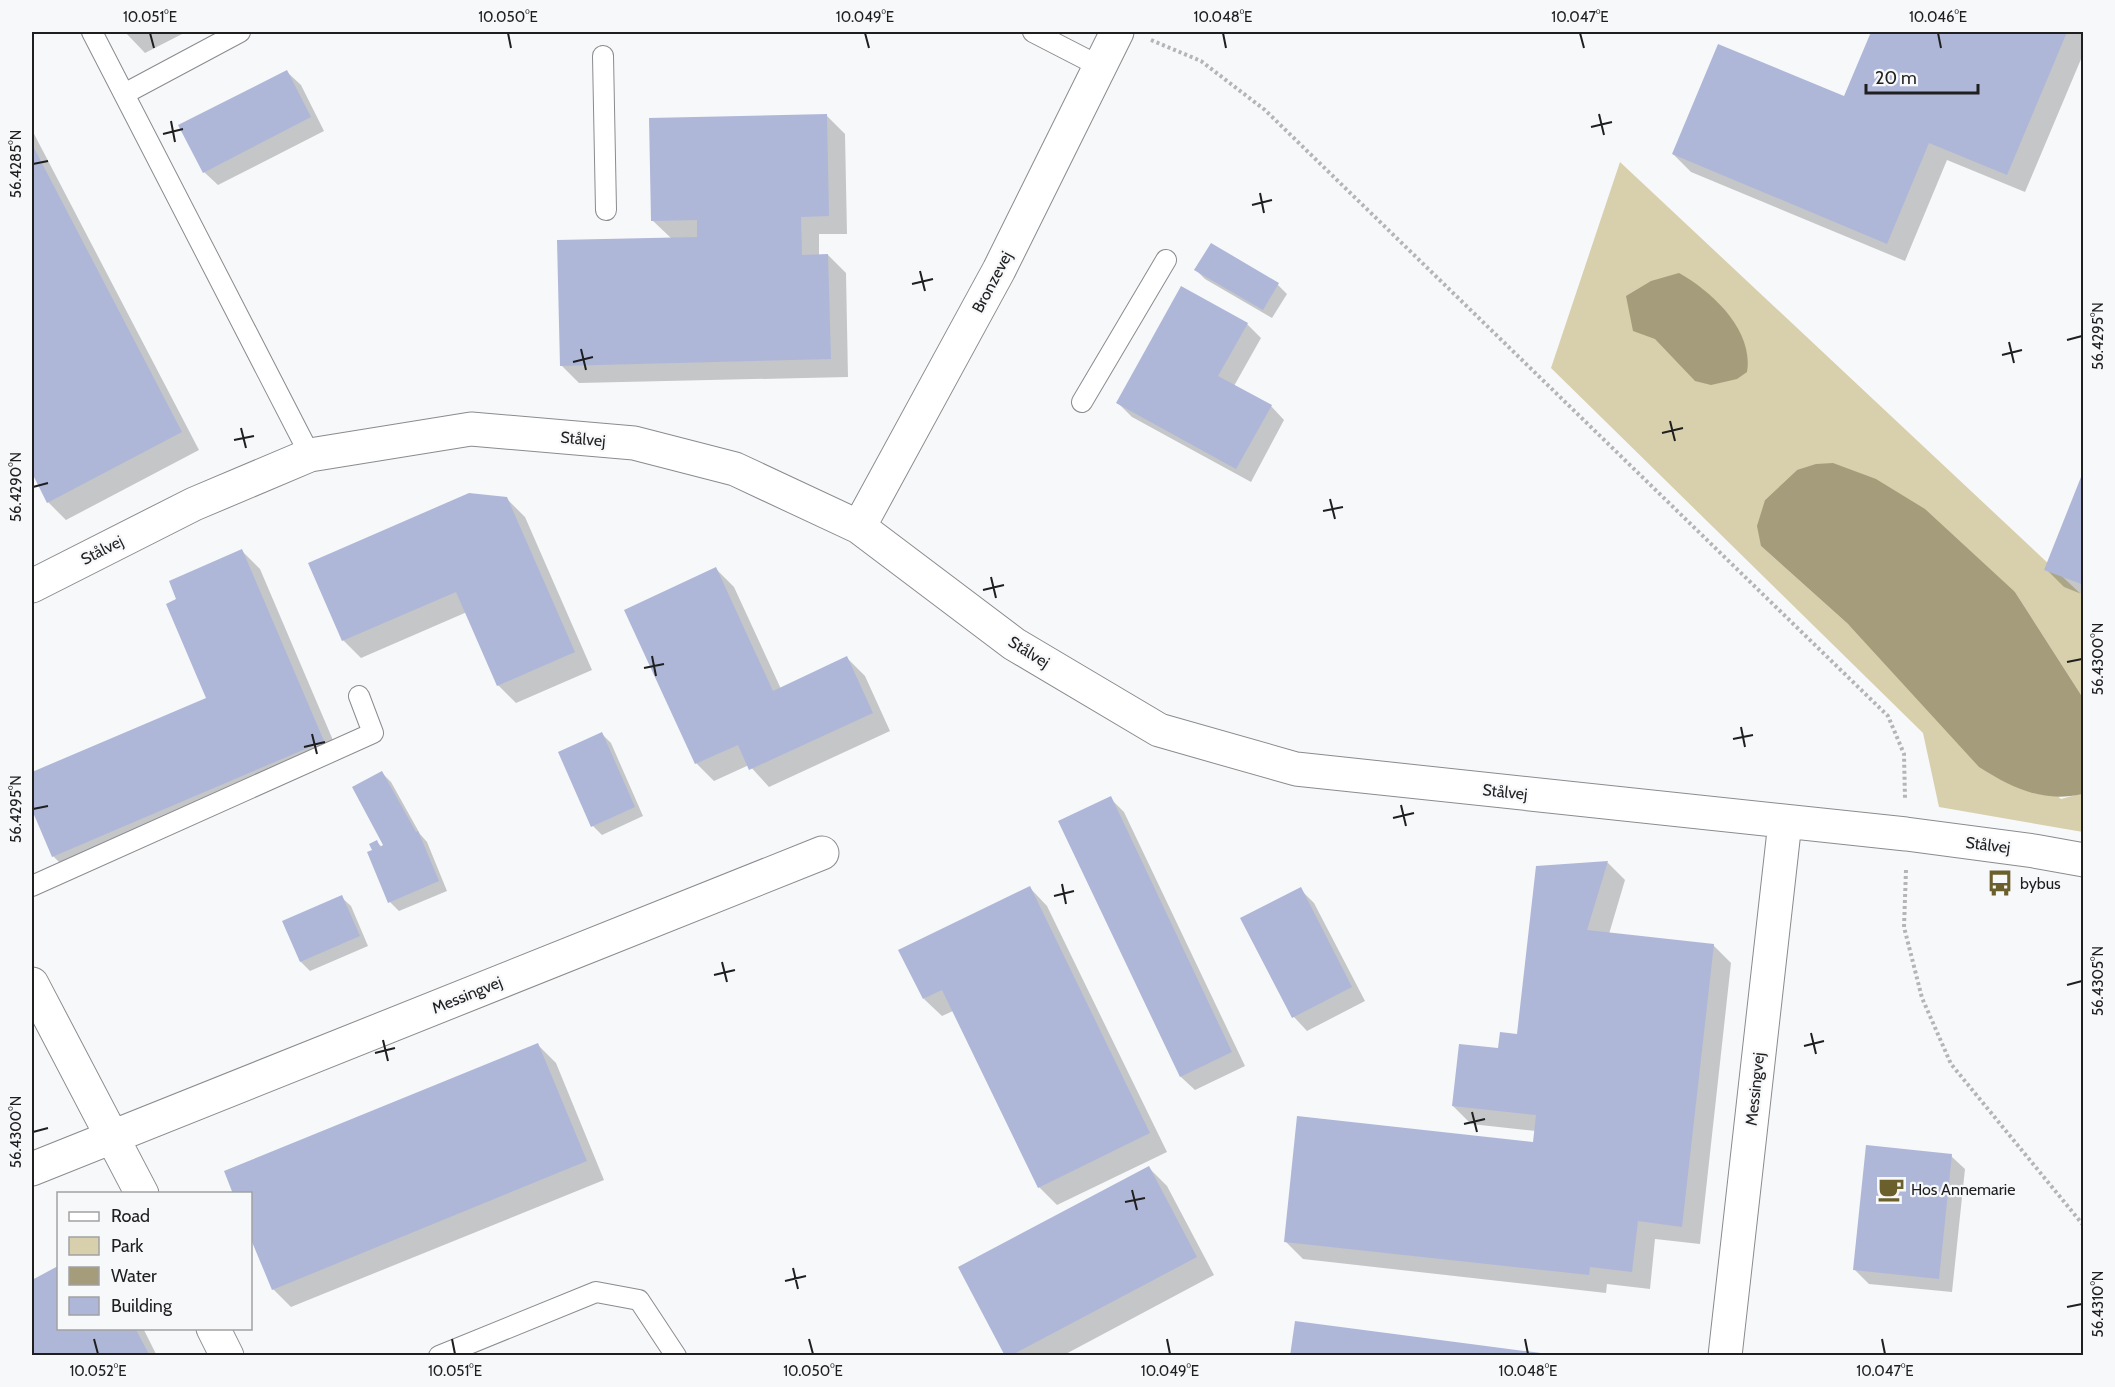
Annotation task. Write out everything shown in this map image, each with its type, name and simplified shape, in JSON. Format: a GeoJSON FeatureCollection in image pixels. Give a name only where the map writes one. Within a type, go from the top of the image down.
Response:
{"type":"FeatureCollection","features":[{"type":"Feature","properties":{"kind":"street","name":"Bronzevej"},"geometry":{"type":"LineString","coordinates":[[859,527],[999,270],[1101,67],[1129,34]]}},
{"type":"Feature","properties":{"kind":"street","name":"Stålvej"},"geometry":{"type":"LineString","coordinates":[[32,586],[194,504],[310,455],[471,429],[634,443],[735,469],[859,527],[1014,644],[1159,730],[1296,769],[1906,834],[2084,860]]}},
{"type":"Feature","properties":{"kind":"street","name":"Messingvej"},"geometry":{"type":"LineString","coordinates":[[1725,1356],[1785,822]]}},
{"type":"Feature","properties":{"kind":"street","name":"Messingvej"},"geometry":{"type":"LineString","coordinates":[[32,1169],[822,853]]}},
{"type":"Feature","properties":{"kind":"street"},"geometry":{"type":"LineString","coordinates":[[32,984],[141,1192]]}},
{"type":"Feature","properties":{"kind":"street"},"geometry":{"type":"LineString","coordinates":[[214,1330],[227,1356]]}},
{"type":"Feature","properties":{"kind":"lane"},"geometry":{"type":"LineString","coordinates":[[92,32],[310,455]]}},
{"type":"Feature","properties":{"kind":"lane"},"geometry":{"type":"LineString","coordinates":[[124,94],[240,32]]}},
{"type":"Feature","properties":{"kind":"lane"},"geometry":{"type":"LineString","coordinates":[[1033,32],[1101,67]]}},
{"type":"Feature","properties":{"kind":"lane"},"geometry":{"type":"LineString","coordinates":[[603,56],[606,210]]}},
{"type":"Feature","properties":{"kind":"lane"},"geometry":{"type":"LineString","coordinates":[[1082,402],[1166,260]]}},
{"type":"Feature","properties":{"kind":"lane"},"geometry":{"type":"LineString","coordinates":[[32,886],[373,733],[359,696]]}},
{"type":"Feature","properties":{"kind":"lane"},"geometry":{"type":"LineString","coordinates":[[439,1356],[596,1292],[639,1300],[676,1356]]}},
{"type":"Feature","properties":{"kind":"path"},"geometry":{"type":"LineString","coordinates":[[1129,34],[1201,61],[1265,110],[1888,717],[1904,754],[1906,834],[1904,927],[1922,998],[1951,1064],[2084,1226]]}},
{"type":"Feature","properties":{"kind":"green space"},"geometry":{"type":"Polygon","coordinates":[[[1620,162],[2083,596],[2083,698],[2015,592],[1797,470],[1765,500],[1761,546],[1848,624],[2061,799],[2083,793],[2083,832],[1939,807],[1923,733],[1551,368],[1620,162]]]}},
{"type":"Feature","properties":{"kind":"water"},"geometry":{"type":"Polygon","coordinates":[[[1679,273],[1717,302],[1738,328],[1744,342],[1747,372],[1737,379],[1711,385],[1695,381],[1655,339],[1633,331],[1626,296],[1651,281],[1679,273]]]}},
{"type":"Feature","properties":{"kind":"water"},"geometry":{"type":"Polygon","coordinates":[[[1833,463],[1876,479],[1925,509],[2015,592],[2083,698],[2082,794],[2054,797],[2028,792],[1979,767],[1848,624],[1761,546],[1757,526],[1765,500],[1797,470],[1816,464],[1833,463]]]}},
{"type":"Feature","properties":{"kind":"building"},"geometry":{"type":"Polygon","coordinates":[[[1871,32],[2067,32],[2007,175],[1929,143],[1887,244],[1672,154],[1718,44],[1844,96],[1871,32]]]}},
{"type":"Feature","properties":{"kind":"building"},"geometry":{"type":"Polygon","coordinates":[[[287,70],[311,117],[203,173],[178,125],[287,70]]]}},
{"type":"Feature","properties":{"kind":"building"},"geometry":{"type":"Polygon","coordinates":[[[827,114],[829,216],[801,217],[802,255],[828,254],[831,359],[560,366],[557,240],[697,237],[697,220],[651,221],[649,118],[827,114]]]}},
{"type":"Feature","properties":{"kind":"building"},"geometry":{"type":"Polygon","coordinates":[[[32,144],[182,432],[47,503],[32,473],[32,144]]]}},
{"type":"Feature","properties":{"kind":"building"},"geometry":{"type":"Polygon","coordinates":[[[1211,243],[1279,283],[1263,310],[1194,270],[1211,243]]]}},
{"type":"Feature","properties":{"kind":"building"},"geometry":{"type":"Polygon","coordinates":[[[1181,286],[1248,323],[1218,376],[1272,405],[1236,469],[1116,403],[1181,286]]]}},
{"type":"Feature","properties":{"kind":"building"},"geometry":{"type":"Polygon","coordinates":[[[2084,472],[2084,585],[2044,570],[2084,472]]]}},
{"type":"Feature","properties":{"kind":"building"},"geometry":{"type":"Polygon","coordinates":[[[469,493],[507,497],[575,652],[497,686],[456,592],[342,641],[308,563],[469,493]]]}},
{"type":"Feature","properties":{"kind":"building"},"geometry":{"type":"Polygon","coordinates":[[[242,549],[324,741],[52,857],[32,810],[32,772],[206,698],[166,604],[176,599],[169,581],[242,549]]]}},
{"type":"Feature","properties":{"kind":"building"},"geometry":{"type":"Polygon","coordinates":[[[716,567],[773,691],[847,656],[873,713],[749,770],[738,745],[695,764],[624,610],[716,567]]]}},
{"type":"Feature","properties":{"kind":"building"},"geometry":{"type":"Polygon","coordinates":[[[602,732],[635,807],[591,827],[558,752],[602,732]]]}},
{"type":"Feature","properties":{"kind":"building"},"geometry":{"type":"Polygon","coordinates":[[[382,771],[416,832],[418,831],[439,881],[388,903],[367,852],[372,850],[369,844],[377,840],[380,847],[383,845],[352,787],[382,771]]]}},
{"type":"Feature","properties":{"kind":"building"},"geometry":{"type":"Polygon","coordinates":[[[1111,796],[1232,1052],[1180,1077],[1058,821],[1111,796]]]}},
{"type":"Feature","properties":{"kind":"building"},"geometry":{"type":"Polygon","coordinates":[[[1608,861],[1587,930],[1714,944],[1682,1227],[1638,1221],[1632,1272],[1590,1267],[1589,1275],[1284,1242],[1297,1116],[1533,1142],[1536,1115],[1452,1106],[1459,1044],[1498,1048],[1500,1032],[1517,1034],[1536,866],[1608,861]]]}},
{"type":"Feature","properties":{"kind":"building"},"geometry":{"type":"Polygon","coordinates":[[[1030,886],[1150,1133],[1038,1188],[942,990],[923,999],[898,950],[1030,886]]]}},
{"type":"Feature","properties":{"kind":"building"},"geometry":{"type":"Polygon","coordinates":[[[1301,887],[1352,987],[1292,1018],[1240,918],[1301,887]]]}},
{"type":"Feature","properties":{"kind":"building"},"geometry":{"type":"Polygon","coordinates":[[[342,895],[360,936],[300,962],[282,921],[342,895]]]}},
{"type":"Feature","properties":{"kind":"building"},"geometry":{"type":"Polygon","coordinates":[[[538,1043],[587,1161],[272,1290],[252,1242],[252,1192],[232,1192],[224,1171],[538,1043]]]}},
{"type":"Feature","properties":{"kind":"building"},"geometry":{"type":"Polygon","coordinates":[[[1866,1145],[1952,1154],[1939,1279],[1853,1270],[1866,1145]]]}},
{"type":"Feature","properties":{"kind":"building"},"geometry":{"type":"Polygon","coordinates":[[[1149,1166],[1197,1257],[1010,1356],[1005,1356],[958,1267],[1149,1166]]]}},
{"type":"Feature","properties":{"kind":"building"},"geometry":{"type":"Polygon","coordinates":[[[57,1267],[57,1330],[136,1330],[150,1356],[32,1356],[32,1280],[57,1267]]]}},
{"type":"Feature","properties":{"kind":"building"},"geometry":{"type":"Polygon","coordinates":[[[1295,1321],[1548,1354],[1548,1356],[1290,1356],[1295,1321]]]}},
{"type":"Feature","properties":{"kind":"place","name":"bybus"},"geometry":{"type":"Point","coordinates":[2000,883]}},
{"type":"Feature","properties":{"kind":"place","name":"Hos Annemarie"},"geometry":{"type":"Point","coordinates":[1891,1189]}}]}
